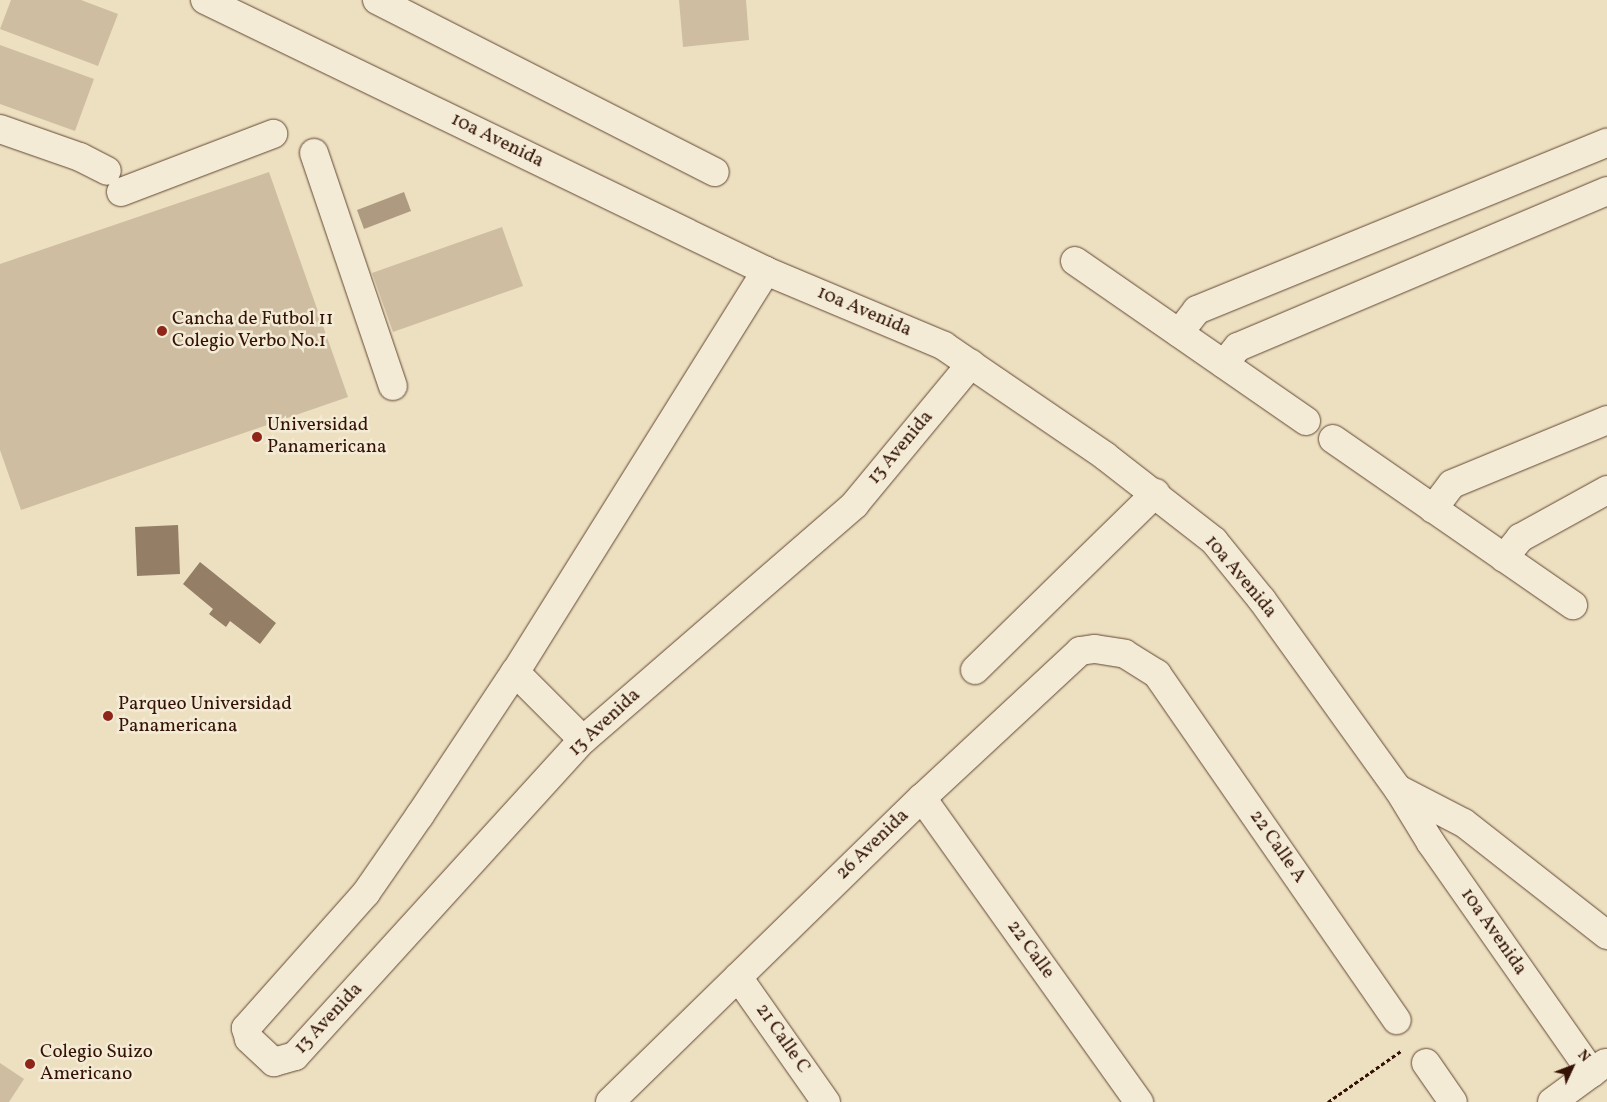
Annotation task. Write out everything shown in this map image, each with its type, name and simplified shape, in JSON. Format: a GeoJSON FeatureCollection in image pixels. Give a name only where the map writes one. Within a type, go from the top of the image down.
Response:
{"type":"FeatureCollection","features":[{"type":"Feature","properties":{"kind":"street","name":"10a Avenida"},"geometry":{"type":"LineString","coordinates":[[205,0],[766,271],[944,346],[1156,494],[1214,541],[1232,563],[1398,789],[1431,843],[1600,1068]]}},
{"type":"Feature","properties":{"kind":"street"},"geometry":{"type":"LineString","coordinates":[[377,0],[436,33],[715,172]]}},
{"type":"Feature","properties":{"kind":"street"},"geometry":{"type":"LineString","coordinates":[[411,0],[436,33]]}},
{"type":"Feature","properties":{"kind":"street"},"geometry":{"type":"LineString","coordinates":[[0,129],[80,157],[114,181],[273,134]]}},
{"type":"Feature","properties":{"kind":"street"},"geometry":{"type":"LineString","coordinates":[[1180,333],[1196,310],[1607,143]]}},
{"type":"Feature","properties":{"kind":"street"},"geometry":{"type":"LineString","coordinates":[[314,153],[392,386]]}},
{"type":"Feature","properties":{"kind":"street"},"geometry":{"type":"LineString","coordinates":[[1224,364],[1238,347],[1607,192]]}},
{"type":"Feature","properties":{"kind":"street"},"geometry":{"type":"LineString","coordinates":[[1076,261],[1306,421]]}},
{"type":"Feature","properties":{"kind":"street","name":"13 Avenida"},"geometry":{"type":"LineString","coordinates":[[766,271],[515,672],[366,893],[253,1017],[246,1028],[249,1039],[274,1062],[295,1056],[583,740],[855,504],[971,364]]}},
{"type":"Feature","properties":{"kind":"street"},"geometry":{"type":"LineString","coordinates":[[1433,509],[1452,484],[1607,420]]}},
{"type":"Feature","properties":{"kind":"street"},"geometry":{"type":"LineString","coordinates":[[1333,439],[1573,606]]}},
{"type":"Feature","properties":{"kind":"street"},"geometry":{"type":"LineString","coordinates":[[1504,558],[1520,538],[1607,490]]}},
{"type":"Feature","properties":{"kind":"street"},"geometry":{"type":"LineString","coordinates":[[974,670],[1156,494]]}},
{"type":"Feature","properties":{"kind":"street","name":"26 Avenida"},"geometry":{"type":"LineString","coordinates":[[610,1102],[922,798],[1080,651],[1125,654],[1157,674]]}},
{"type":"Feature","properties":{"kind":"street"},"geometry":{"type":"LineString","coordinates":[[515,672],[583,740]]}},
{"type":"Feature","properties":{"kind":"street","name":"22 Calle A"},"geometry":{"type":"LineString","coordinates":[[1157,674],[1396,1020]]}},
{"type":"Feature","properties":{"kind":"street","name":"10a Avenida"},"geometry":{"type":"LineString","coordinates":[[1398,789],[1464,823],[1607,935]]}},
{"type":"Feature","properties":{"kind":"street","name":"22 Calle"},"geometry":{"type":"LineString","coordinates":[[922,798],[1139,1102]]}},
{"type":"Feature","properties":{"kind":"street","name":"21 Calle C"},"geometry":{"type":"LineString","coordinates":[[738,977],[826,1102]]}},
{"type":"Feature","properties":{"kind":"street"},"geometry":{"type":"LineString","coordinates":[[1416,1055],[1453,1102]]}},
{"type":"Feature","properties":{"kind":"street"},"geometry":{"type":"LineString","coordinates":[[1552,1102],[1600,1068]]}},
{"type":"Feature","properties":{"kind":"path"},"geometry":{"type":"LineString","coordinates":[[1328,1102],[1416,1055]]}},
{"type":"Feature","properties":{"kind":"shaded area"},"geometry":{"type":"Polygon","coordinates":[[[11,0],[81,0],[118,14],[98,66],[0,29],[11,0]]]}},
{"type":"Feature","properties":{"kind":"shaded area"},"geometry":{"type":"Polygon","coordinates":[[[679,0],[746,0],[749,40],[683,47],[679,0]]]}},
{"type":"Feature","properties":{"kind":"shaded area"},"geometry":{"type":"Polygon","coordinates":[[[0,45],[94,79],[75,131],[0,104],[0,45]]]}},
{"type":"Feature","properties":{"kind":"shaded area","name":"Cancha de Futbol 11 Colegio Verbo No.1"},"geometry":{"type":"Polygon","coordinates":[[[269,172],[348,397],[21,510],[0,450],[0,264],[269,172]]]}},
{"type":"Feature","properties":{"kind":"shaded area"},"geometry":{"type":"Polygon","coordinates":[[[404,192],[411,211],[364,229],[357,210],[404,192]]]}},
{"type":"Feature","properties":{"kind":"shaded area"},"geometry":{"type":"Polygon","coordinates":[[[502,227],[523,286],[393,332],[372,273],[502,227]]]}},
{"type":"Feature","properties":{"kind":"shaded area"},"geometry":{"type":"Polygon","coordinates":[[[0,1063],[24,1079],[9,1102],[0,1102],[0,1063]]]}},
{"type":"Feature","properties":{"kind":"building"},"geometry":{"type":"Polygon","coordinates":[[[178,525],[180,574],[137,576],[135,527],[178,525]]]}},
{"type":"Feature","properties":{"kind":"building"},"geometry":{"type":"Polygon","coordinates":[[[200,562],[276,623],[260,644],[230,621],[226,627],[209,614],[213,609],[183,584],[200,562]]]}},
{"type":"Feature","properties":{"kind":"place","name":"Cancha de Futbol 11 Colegio Verbo No.1"},"geometry":{"type":"Point","coordinates":[162,331]}},
{"type":"Feature","properties":{"kind":"place","name":"Universidad Panamericana"},"geometry":{"type":"Point","coordinates":[257,437]}},
{"type":"Feature","properties":{"kind":"place","name":"Parqueo Universidad Panamericana"},"geometry":{"type":"Point","coordinates":[108,716]}},
{"type":"Feature","properties":{"kind":"place","name":"Colegio Suizo Americano"},"geometry":{"type":"Point","coordinates":[30,1064]}}]}
